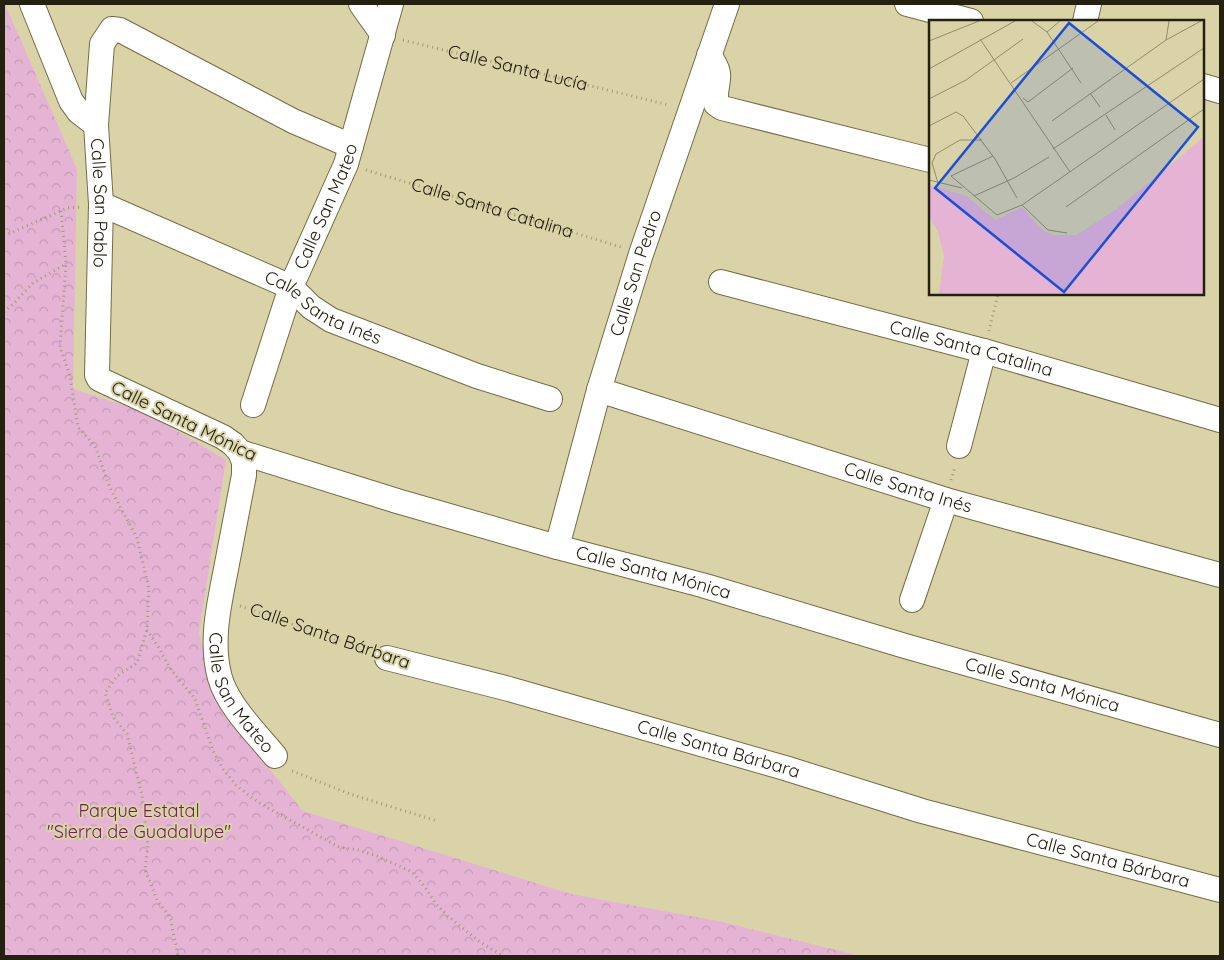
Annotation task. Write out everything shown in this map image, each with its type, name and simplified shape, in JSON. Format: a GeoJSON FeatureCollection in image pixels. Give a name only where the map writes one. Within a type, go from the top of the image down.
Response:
{"type":"FeatureCollection","features":[{"type":"Feature","properties":{"kind":"street"},"geometry":{"type":"LineString","coordinates":[[32,4],[71,101],[79,112],[96,125]]}},
{"type":"Feature","properties":{"kind":"street"},"geometry":{"type":"LineString","coordinates":[[361,4],[383,35]]}},
{"type":"Feature","properties":{"kind":"street","name":"Calle San Mateo"},"geometry":{"type":"LineString","coordinates":[[253,405],[291,287],[349,155],[391,4]]}},
{"type":"Feature","properties":{"kind":"street","name":"Calle San Pedro"},"geometry":{"type":"LineString","coordinates":[[557,547],[599,390],[641,254],[727,4]]}},
{"type":"Feature","properties":{"kind":"street"},"geometry":{"type":"LineString","coordinates":[[907,4],[967,20]]}},
{"type":"Feature","properties":{"kind":"street"},"geometry":{"type":"LineString","coordinates":[[1084,20],[1088,4]]}},
{"type":"Feature","properties":{"kind":"street","name":"Calle San Pablo"},"geometry":{"type":"LineString","coordinates":[[100,379],[97,374],[101,204],[96,125],[102,44],[112,30],[120,30],[293,121],[349,155]]}},
{"type":"Feature","properties":{"kind":"street"},"geometry":{"type":"LineString","coordinates":[[709,55],[717,66],[719,75],[715,95],[716,104],[722,108],[929,160]]}},
{"type":"Feature","properties":{"kind":"street"},"geometry":{"type":"LineString","coordinates":[[1204,86],[1220,91]]}},
{"type":"Feature","properties":{"kind":"street","name":"Calle Santa Inés"},"geometry":{"type":"LineString","coordinates":[[101,204],[291,287],[311,307],[331,320],[477,376],[550,399]]}},
{"type":"Feature","properties":{"kind":"street","name":"Calle Santa Catalina"},"geometry":{"type":"LineString","coordinates":[[721,282],[984,351],[1220,420]]}},
{"type":"Feature","properties":{"kind":"street"},"geometry":{"type":"LineString","coordinates":[[959,446],[984,351]]}},
{"type":"Feature","properties":{"kind":"street","name":"Calle Santa Mónica"},"geometry":{"type":"LineString","coordinates":[[100,379],[223,437],[240,452],[557,547],[702,585],[905,646],[1220,735]]}},
{"type":"Feature","properties":{"kind":"street","name":"Calle Santa Inés"},"geometry":{"type":"LineString","coordinates":[[599,390],[946,500],[1220,575]]}},
{"type":"Feature","properties":{"kind":"street","name":"Calle San Mateo"},"geometry":{"type":"LineString","coordinates":[[240,452],[244,462],[244,475],[215,628],[217,662],[220,679],[226,693],[240,714],[275,756]]}},
{"type":"Feature","properties":{"kind":"street"},"geometry":{"type":"LineString","coordinates":[[912,600],[946,500]]}},
{"type":"Feature","properties":{"kind":"street","name":"Calle Santa Bárbara"},"geometry":{"type":"LineString","coordinates":[[387,658],[518,692],[785,768],[922,811],[1220,890]]}},
{"type":"Feature","properties":{"kind":"path","name":"Calle Santa Lucía"},"geometry":{"type":"LineString","coordinates":[[383,35],[689,110]]}},
{"type":"Feature","properties":{"kind":"path","name":"Calle Santa Catalina"},"geometry":{"type":"LineString","coordinates":[[349,155],[641,254]]}},
{"type":"Feature","properties":{"kind":"path"},"geometry":{"type":"LineString","coordinates":[[4,236],[67,208],[101,204]]}},
{"type":"Feature","properties":{"kind":"path"},"geometry":{"type":"LineString","coordinates":[[61,211],[66,264],[60,348],[70,376],[78,427],[94,446],[110,488],[137,538],[150,589],[147,629],[138,663],[117,676],[104,693],[113,716],[127,734],[143,806],[148,845],[145,870],[158,902],[170,917],[178,956]]}},
{"type":"Feature","properties":{"kind":"path"},"geometry":{"type":"LineString","coordinates":[[4,312],[33,282],[66,264]]}},
{"type":"Feature","properties":{"kind":"path"},"geometry":{"type":"LineString","coordinates":[[984,351],[998,295]]}},
{"type":"Feature","properties":{"kind":"path"},"geometry":{"type":"LineString","coordinates":[[946,500],[959,446]]}},
{"type":"Feature","properties":{"kind":"path","name":"Calle Santa Bárbara"},"geometry":{"type":"LineString","coordinates":[[220,599],[387,658]]}},
{"type":"Feature","properties":{"kind":"path"},"geometry":{"type":"LineString","coordinates":[[147,629],[169,667],[195,699],[214,752],[236,785],[268,808],[339,847],[358,850],[376,856],[412,872],[448,917],[480,942],[503,956]]}},
{"type":"Feature","properties":{"kind":"path","name":"Calle San Mateo"},"geometry":{"type":"LineString","coordinates":[[275,756],[294,773],[350,794],[437,821]]}},
{"type":"Feature","properties":{"kind":"green space","name":"Parque Estatal \"Sierra de Guadalupe\""},"geometry":{"type":"Polygon","coordinates":[[[4,4],[77,169],[73,389],[145,412],[226,460],[199,632],[216,702],[303,811],[571,894],[723,922],[860,956],[4,956],[4,4]]]}}]}
